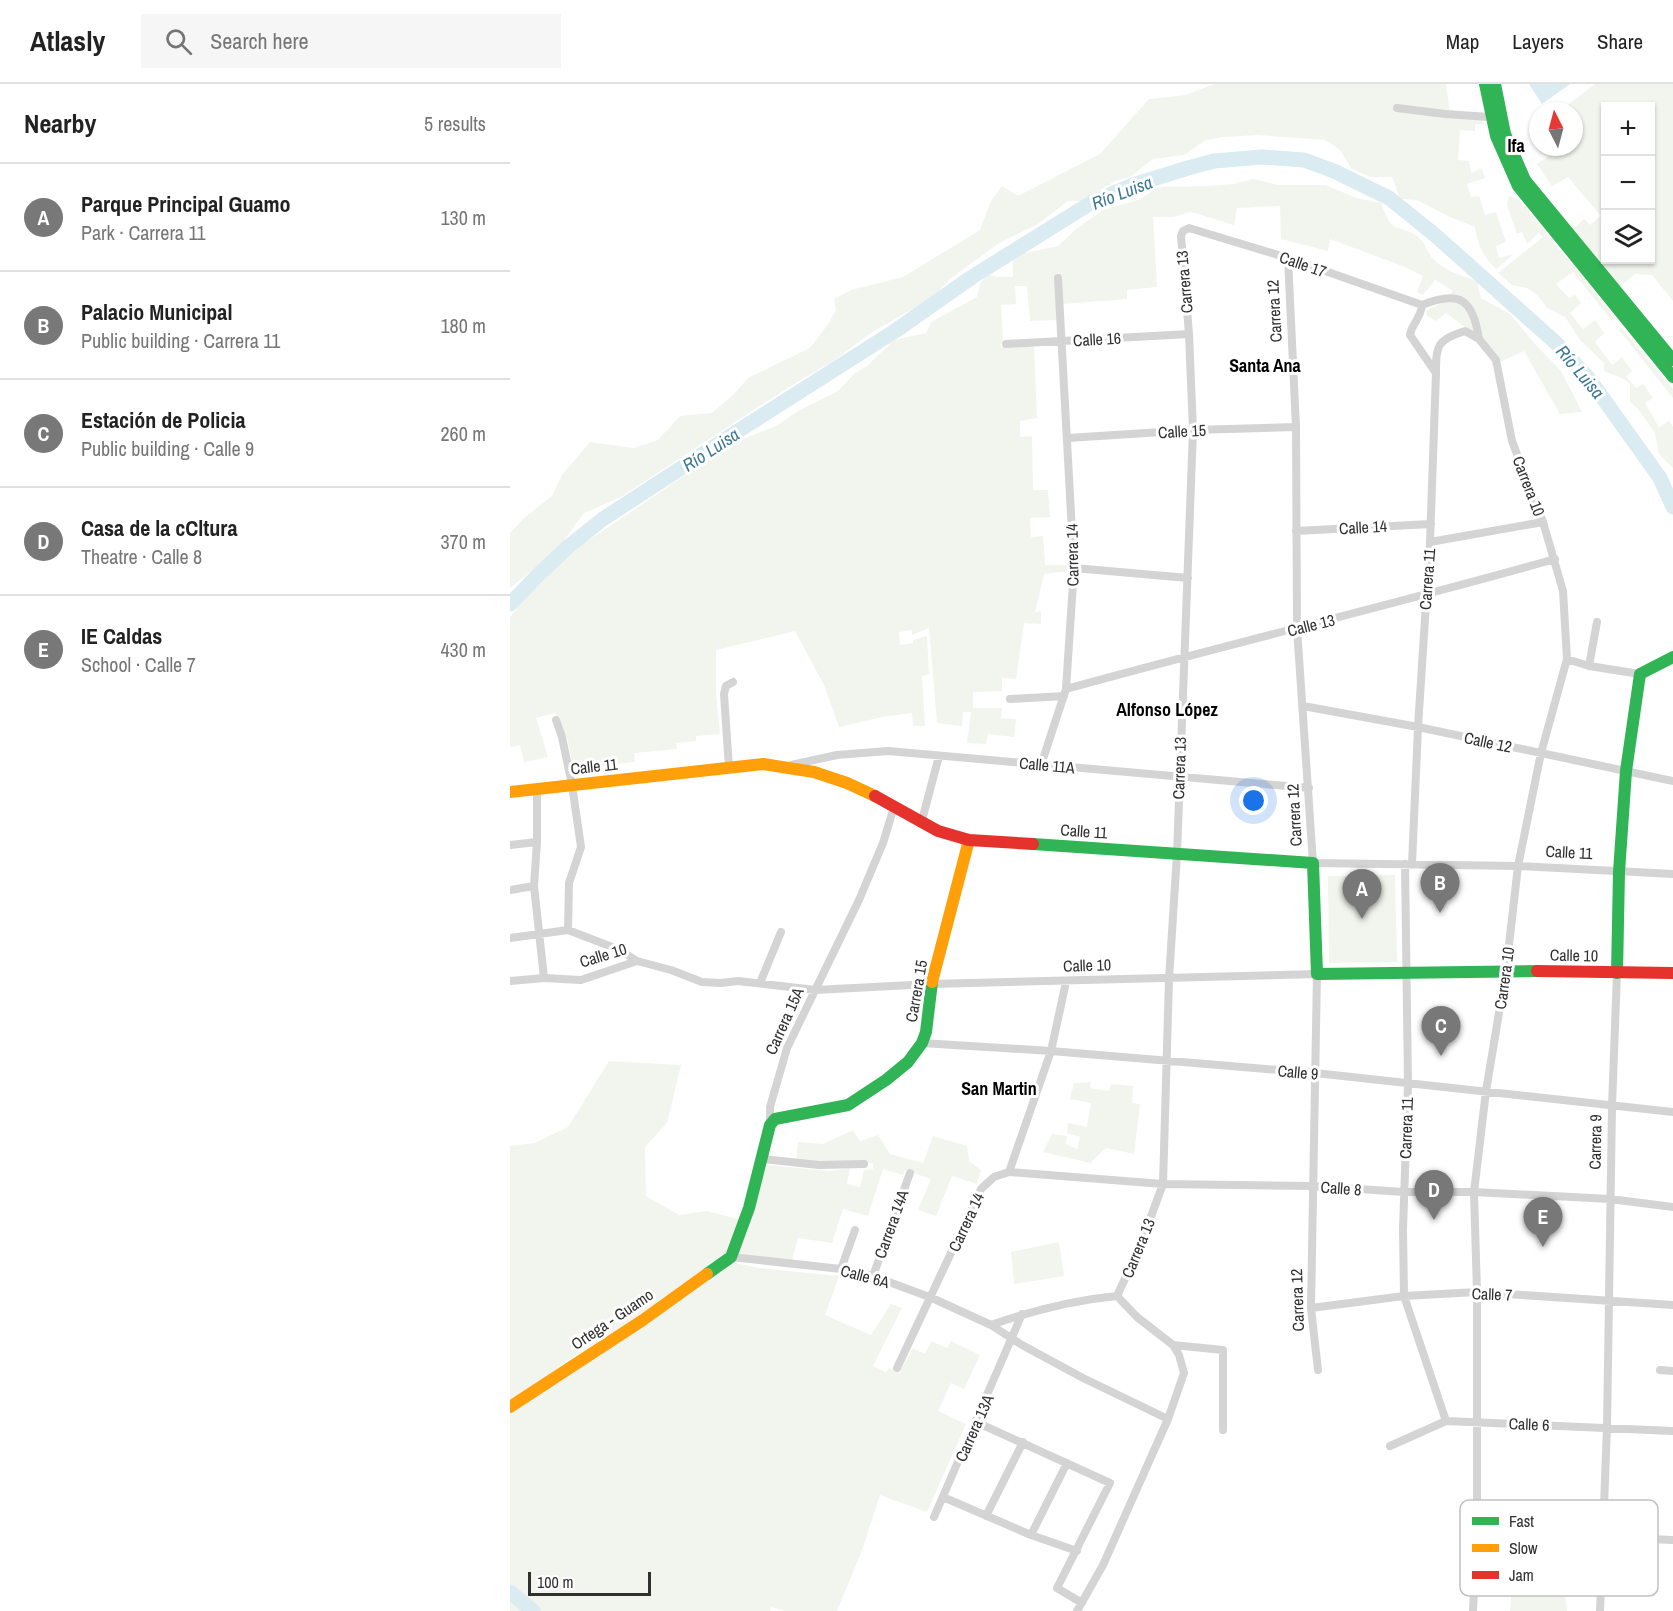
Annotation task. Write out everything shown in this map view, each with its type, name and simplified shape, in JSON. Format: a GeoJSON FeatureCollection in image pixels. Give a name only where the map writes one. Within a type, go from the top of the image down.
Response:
{"type":"FeatureCollection","features":[{"type":"Feature","properties":{"kind":"street"},"geometry":{"type":"LineString","coordinates":[[1485,84],[1503,159],[1518,186],[1537,201],[1628,312],[1673,360]]}},
{"type":"Feature","properties":{"kind":"street"},"geometry":{"type":"LineString","coordinates":[[1494,120],[1495,84]]}},
{"type":"Feature","properties":{"kind":"street"},"geometry":{"type":"LineString","coordinates":[[1397,108],[1494,120]]}},
{"type":"Feature","properties":{"kind":"street","name":"Calle 17"},"geometry":{"type":"LineString","coordinates":[[1183,231],[1189,228],[1288,258],[1422,305]]}},
{"type":"Feature","properties":{"kind":"street","name":"Carrera 13"},"geometry":{"type":"LineString","coordinates":[[1118,1296],[1163,1184],[1169,979],[1177,854],[1193,430],[1189,334],[1181,236],[1183,231]]}},
{"type":"Feature","properties":{"kind":"street","name":"Carrera 12"},"geometry":{"type":"LineString","coordinates":[[1288,258],[1296,427],[1298,628],[1309,788],[1317,974],[1311,1308],[1318,1370]]}},
{"type":"Feature","properties":{"kind":"street"},"geometry":{"type":"LineString","coordinates":[[1059,278],[1063,341]]}},
{"type":"Feature","properties":{"kind":"street"},"geometry":{"type":"LineString","coordinates":[[1436,373],[1410,336],[1410,331],[1420,316],[1422,305],[1452,297],[1461,299],[1470,308],[1477,325],[1479,339]]}},
{"type":"Feature","properties":{"kind":"street"},"geometry":{"type":"LineString","coordinates":[[1628,312],[1673,377]]}},
{"type":"Feature","properties":{"kind":"street","name":"Carrera 11"},"geometry":{"type":"LineString","coordinates":[[1446,1421],[1404,1296],[1404,1192],[1408,1084],[1404,907],[1409,864],[1430,542],[1436,350],[1447,336],[1465,331],[1479,339]]}},
{"type":"Feature","properties":{"kind":"street","name":"Calle 16"},"geometry":{"type":"LineString","coordinates":[[1006,344],[1189,334]]}},
{"type":"Feature","properties":{"kind":"street","name":"Carrera 10"},"geometry":{"type":"LineString","coordinates":[[1477,1500],[1477,1292],[1474,1192],[1486,1091],[1506,970],[1518,866],[1541,753],[1566,660],[1563,591],[1555,559],[1512,441],[1496,360],[1479,339]]}},
{"type":"Feature","properties":{"kind":"street","name":"Carrera 14"},"geometry":{"type":"LineString","coordinates":[[1041,765],[1065,693],[1074,568],[1063,341]]}},
{"type":"Feature","properties":{"kind":"street","name":"Calle 15"},"geometry":{"type":"LineString","coordinates":[[1068,438],[1193,430],[1296,427]]}},
{"type":"Feature","properties":{"kind":"street"},"geometry":{"type":"LineString","coordinates":[[1430,542],[1543,522]]}},
{"type":"Feature","properties":{"kind":"street","name":"Calle 14"},"geometry":{"type":"LineString","coordinates":[[1296,531],[1431,524]]}},
{"type":"Feature","properties":{"kind":"street","name":"Calle 13"},"geometry":{"type":"LineString","coordinates":[[1010,699],[1065,693],[1183,657],[1426,596],[1555,559]]}},
{"type":"Feature","properties":{"kind":"street"},"geometry":{"type":"LineString","coordinates":[[1074,568],[1188,578]]}},
{"type":"Feature","properties":{"kind":"street"},"geometry":{"type":"LineString","coordinates":[[1589,666],[1597,622]]}},
{"type":"Feature","properties":{"kind":"street"},"geometry":{"type":"LineString","coordinates":[[1566,660],[1640,674],[1673,657]]}},
{"type":"Feature","properties":{"kind":"street","name":"Carrera 9"},"geometry":{"type":"LineString","coordinates":[[1604,1500],[1619,872],[1626,771],[1640,674]]}},
{"type":"Feature","properties":{"kind":"street"},"geometry":{"type":"LineString","coordinates":[[729,768],[723,694],[726,686],[733,682]]}},
{"type":"Feature","properties":{"kind":"street","name":"Calle 12"},"geometry":{"type":"LineString","coordinates":[[1303,706],[1418,727],[1673,781]]}},
{"type":"Feature","properties":{"kind":"street"},"geometry":{"type":"LineString","coordinates":[[556,720],[572,785],[581,847],[569,883],[568,930]]}},
{"type":"Feature","properties":{"kind":"street","name":"Calle 11A"},"geometry":{"type":"LineString","coordinates":[[787,766],[837,755],[888,751],[1309,788]]}},
{"type":"Feature","properties":{"kind":"street"},"geometry":{"type":"LineString","coordinates":[[921,824],[939,756]]}},
{"type":"Feature","properties":{"kind":"street","name":"Calle 11"},"geometry":{"type":"LineString","coordinates":[[510,792],[763,764],[787,766],[832,778],[894,807],[921,824],[969,840],[1313,863],[1518,866],[1673,874]]}},
{"type":"Feature","properties":{"kind":"street"},"geometry":{"type":"LineString","coordinates":[[537,789],[534,886],[544,978]]}},
{"type":"Feature","properties":{"kind":"street","name":"Carrera 15A"},"geometry":{"type":"LineString","coordinates":[[731,1257],[749,1208],[770,1125],[770,1107],[787,1048],[859,900],[883,843],[894,807]]}},
{"type":"Feature","properties":{"kind":"street","name":"Carrera 15"},"geometry":{"type":"LineString","coordinates":[[770,1125],[780,1117],[848,1105],[886,1080],[908,1062],[922,1043],[926,1032],[931,984],[969,840]]}},
{"type":"Feature","properties":{"kind":"street"},"geometry":{"type":"LineString","coordinates":[[510,845],[537,842]]}},
{"type":"Feature","properties":{"kind":"street"},"geometry":{"type":"LineString","coordinates":[[510,890],[534,886]]}},
{"type":"Feature","properties":{"kind":"street"},"geometry":{"type":"LineString","coordinates":[[510,938],[568,930],[620,950],[637,961]]}},
{"type":"Feature","properties":{"kind":"street"},"geometry":{"type":"LineString","coordinates":[[760,983],[781,932]]}},
{"type":"Feature","properties":{"kind":"street","name":"Calle 10"},"geometry":{"type":"LineString","coordinates":[[510,981],[544,978],[580,981],[637,961],[671,970],[702,982],[738,981],[815,990],[931,984],[1407,971],[1673,973]]}},
{"type":"Feature","properties":{"kind":"street"},"geometry":{"type":"LineString","coordinates":[[1010,1172],[1051,1051],[1066,982]]}},
{"type":"Feature","properties":{"kind":"street","name":"Calle 9"},"geometry":{"type":"LineString","coordinates":[[922,1043],[1051,1051],[1315,1073],[1673,1112]]}},
{"type":"Feature","properties":{"kind":"street"},"geometry":{"type":"LineString","coordinates":[[762,1159],[819,1165],[864,1164]]}},
{"type":"Feature","properties":{"kind":"street","name":"Carrera 14"},"geometry":{"type":"LineString","coordinates":[[897,1368],[932,1298],[981,1189],[989,1180],[1010,1172]]}},
{"type":"Feature","properties":{"kind":"street","name":"Calle 8"},"geometry":{"type":"LineString","coordinates":[[1010,1172],[1163,1184],[1313,1186],[1404,1192],[1474,1192],[1610,1198],[1673,1207]]}},
{"type":"Feature","properties":{"kind":"street","name":"Carrera 14A"},"geometry":{"type":"LineString","coordinates":[[873,1276],[910,1173]]}},
{"type":"Feature","properties":{"kind":"street"},"geometry":{"type":"LineString","coordinates":[[842,1269],[855,1230]]}},
{"type":"Feature","properties":{"kind":"street","name":"Calle 6A"},"geometry":{"type":"LineString","coordinates":[[731,1257],[842,1269],[873,1276],[932,1298],[990,1325],[1083,1378],[1168,1419]]}},
{"type":"Feature","properties":{"kind":"street","name":"Ortega - Guamo"},"geometry":{"type":"LineString","coordinates":[[511,1404],[643,1320],[731,1257]]}},
{"type":"Feature","properties":{"kind":"street","name":"Calle 7"},"geometry":{"type":"LineString","coordinates":[[1311,1308],[1404,1296],[1477,1292],[1673,1305]]}},
{"type":"Feature","properties":{"kind":"street"},"geometry":{"type":"LineString","coordinates":[[976,1422],[1110,1483],[1057,1588],[1080,1607],[1107,1556],[1168,1419],[1184,1373],[1179,1355],[1173,1345],[1137,1317],[1118,1296],[1022,1314],[990,1325]]}},
{"type":"Feature","properties":{"kind":"street"},"geometry":{"type":"LineString","coordinates":[[1012,1339],[1022,1314]]}},
{"type":"Feature","properties":{"kind":"street","name":"Carrera 13A"},"geometry":{"type":"LineString","coordinates":[[934,1517],[1012,1339]]}},
{"type":"Feature","properties":{"kind":"street"},"geometry":{"type":"LineString","coordinates":[[1173,1345],[1223,1350],[1223,1430]]}},
{"type":"Feature","properties":{"kind":"street"},"geometry":{"type":"LineString","coordinates":[[1660,1370],[1673,1371]]}},
{"type":"Feature","properties":{"kind":"street","name":"Calle 6"},"geometry":{"type":"LineString","coordinates":[[1390,1446],[1446,1421],[1673,1431]]}},
{"type":"Feature","properties":{"kind":"street"},"geometry":{"type":"LineString","coordinates":[[986,1516],[1023,1442]]}},
{"type":"Feature","properties":{"kind":"street"},"geometry":{"type":"LineString","coordinates":[[1031,1535],[1067,1463]]}},
{"type":"Feature","properties":{"kind":"street"},"geometry":{"type":"LineString","coordinates":[[943,1497],[1031,1535],[1077,1551]]}},
{"type":"Feature","properties":{"kind":"street"},"geometry":{"type":"LineString","coordinates":[[1658,1539],[1673,1540]]}},
{"type":"Feature","properties":{"kind":"street","name":"Carrera 10"},"geometry":{"type":"LineString","coordinates":[[1473,1611],[1474,1596]]}},
{"type":"Feature","properties":{"kind":"street","name":"Carrera 9"},"geometry":{"type":"LineString","coordinates":[[1600,1596],[1600,1611]]}},
{"type":"Feature","properties":{"kind":"shaded area"},"geometry":{"type":"Polygon","coordinates":[[[1214,84],[1446,84],[1450,114],[1482,114],[1484,124],[1475,124],[1475,131],[1460,130],[1458,160],[1469,161],[1471,173],[1482,168],[1485,178],[1467,184],[1471,197],[1479,196],[1485,215],[1496,212],[1506,242],[1496,246],[1499,258],[1514,254],[1496,269],[1482,250],[1475,227],[1417,200],[1400,199],[1392,177],[1370,177],[1352,169],[1340,150],[1325,140],[1258,135],[1206,140],[1184,155],[1153,159],[1130,177],[1115,181],[1082,201],[1068,201],[1038,224],[999,243],[950,279],[932,298],[874,331],[833,361],[789,387],[621,497],[584,513],[556,551],[510,588],[510,533],[524,518],[552,496],[562,475],[590,442],[634,448],[658,440],[680,416],[712,413],[748,378],[810,348],[836,310],[834,299],[851,290],[903,277],[980,230],[990,203],[1002,186],[1018,196],[1100,154],[1149,99],[1186,95],[1214,84]]]}},
{"type":"Feature","properties":{"kind":"shaded area"},"geometry":{"type":"Polygon","coordinates":[[[1529,84],[1570,84],[1545,102],[1541,102],[1529,84]]]}},
{"type":"Feature","properties":{"kind":"shaded area"},"geometry":{"type":"Polygon","coordinates":[[[1595,84],[1673,84],[1673,301],[1652,275],[1635,274],[1618,288],[1570,232],[1584,219],[1590,225],[1601,216],[1568,177],[1552,186],[1537,164],[1549,156],[1583,156],[1583,102],[1572,102],[1595,84]]]}},
{"type":"Feature","properties":{"kind":"shaded area"},"geometry":{"type":"Polygon","coordinates":[[[1253,179],[1278,185],[1326,185],[1356,198],[1381,203],[1391,224],[1419,237],[1432,258],[1453,272],[1477,281],[1481,298],[1510,314],[1561,371],[1582,412],[1560,414],[1524,351],[1496,364],[1464,326],[1446,313],[1436,321],[1427,316],[1426,311],[1442,303],[1453,291],[1435,280],[1423,295],[1417,292],[1423,276],[1330,239],[1328,251],[1281,239],[1280,206],[1237,208],[1234,225],[1191,212],[1173,217],[1153,217],[1157,287],[1127,290],[1127,299],[1063,304],[1057,320],[1030,321],[1027,286],[1015,286],[1016,304],[1001,305],[1003,339],[1000,346],[1034,345],[1037,418],[1020,421],[1020,437],[1032,436],[1033,490],[1048,490],[1050,517],[1030,518],[1031,537],[1043,536],[1045,565],[1069,565],[1070,571],[1044,574],[1035,612],[1041,611],[1041,624],[1024,623],[1016,679],[1002,678],[1002,691],[973,692],[973,708],[1002,708],[1001,718],[1016,719],[1014,737],[988,734],[986,744],[967,743],[971,712],[963,712],[962,726],[937,723],[929,628],[912,635],[912,630],[899,632],[900,645],[913,643],[913,640],[927,636],[929,674],[922,676],[925,726],[913,726],[912,713],[839,727],[824,685],[795,631],[716,650],[716,693],[720,734],[696,736],[696,741],[676,743],[677,749],[634,753],[635,762],[573,769],[568,741],[555,713],[536,718],[548,757],[524,762],[520,745],[510,747],[510,617],[534,587],[580,546],[724,449],[776,426],[798,411],[838,391],[894,340],[926,333],[931,322],[977,297],[980,284],[987,274],[1013,277],[1013,261],[1020,254],[1058,246],[1076,229],[1103,210],[1138,200],[1159,187],[1233,184],[1253,179]]]}},
{"type":"Feature","properties":{"kind":"shaded area"},"geometry":{"type":"Polygon","coordinates":[[[1509,196],[1519,200],[1616,318],[1612,321],[1573,272],[1556,284],[1569,298],[1575,295],[1581,303],[1570,313],[1583,329],[1595,320],[1604,333],[1595,342],[1612,365],[1622,357],[1632,371],[1626,377],[1636,388],[1643,384],[1653,398],[1645,403],[1659,427],[1669,421],[1673,427],[1673,468],[1659,454],[1655,433],[1638,409],[1630,402],[1630,384],[1604,371],[1604,363],[1580,340],[1565,317],[1547,308],[1537,295],[1527,288],[1512,285],[1498,273],[1543,237],[1539,233],[1527,244],[1522,232],[1517,234],[1507,205],[1509,196]]]}},
{"type":"Feature","properties":{"kind":"shaded area"},"geometry":{"type":"Polygon","coordinates":[[[1622,328],[1673,389],[1673,398],[1619,330],[1622,328]]]}},
{"type":"Feature","properties":{"kind":"shaded area"},"geometry":{"type":"Polygon","coordinates":[[[1395,875],[1397,962],[1329,963],[1328,876],[1395,875]]]}},
{"type":"Feature","properties":{"kind":"shaded area"},"geometry":{"type":"Polygon","coordinates":[[[609,1061],[681,1065],[667,1123],[645,1147],[646,1196],[679,1215],[707,1211],[741,1220],[726,1254],[657,1305],[565,1362],[514,1401],[510,1399],[510,1146],[535,1143],[568,1127],[609,1061]]]}},
{"type":"Feature","properties":{"kind":"shaded area"},"geometry":{"type":"Polygon","coordinates":[[[1091,1082],[1090,1088],[1109,1091],[1111,1084],[1133,1086],[1132,1103],[1140,1104],[1134,1154],[1106,1148],[1090,1163],[1043,1152],[1052,1134],[1067,1136],[1066,1144],[1077,1149],[1080,1137],[1067,1133],[1068,1123],[1087,1127],[1091,1103],[1070,1099],[1074,1083],[1091,1082]]]}},
{"type":"Feature","properties":{"kind":"shaded area"},"geometry":{"type":"Polygon","coordinates":[[[853,1130],[860,1141],[878,1135],[890,1154],[923,1163],[933,1136],[967,1146],[969,1161],[981,1170],[977,1184],[952,1176],[936,1216],[918,1210],[931,1179],[905,1170],[903,1175],[883,1169],[868,1216],[843,1209],[832,1243],[798,1238],[792,1260],[735,1254],[767,1165],[829,1171],[850,1168],[847,1184],[860,1187],[864,1170],[873,1169],[873,1163],[796,1161],[798,1142],[823,1144],[853,1130]]]}},
{"type":"Feature","properties":{"kind":"shaded area"},"geometry":{"type":"Polygon","coordinates":[[[1059,1242],[1064,1276],[1014,1284],[1011,1252],[1059,1242]]]}},
{"type":"Feature","properties":{"kind":"shaded area"},"geometry":{"type":"Polygon","coordinates":[[[731,1262],[759,1268],[839,1276],[825,1315],[871,1335],[891,1304],[902,1308],[873,1366],[886,1372],[889,1368],[899,1373],[913,1348],[925,1354],[931,1341],[947,1348],[951,1341],[980,1355],[964,1389],[951,1383],[938,1411],[966,1424],[927,1512],[880,1495],[862,1550],[837,1611],[785,1611],[771,1607],[770,1611],[510,1611],[510,1410],[731,1262]]]}},
{"type":"Feature","properties":{"kind":"shaded area"},"geometry":{"type":"Polygon","coordinates":[[[1511,1596],[1565,1596],[1567,1611],[1510,1611],[1511,1596]]]}},
{"type":"Feature","properties":{"kind":"waterway","name":"Río Luisa"},"geometry":{"type":"LineString","coordinates":[[510,604],[569,546],[603,519],[895,331],[972,277],[1091,203],[1133,185],[1214,161],[1262,157],[1304,160],[1334,171],[1389,198],[1435,235],[1555,342],[1590,380],[1660,478],[1673,507]]}},
{"type":"Feature","properties":{"kind":"waterway"},"geometry":{"type":"LineString","coordinates":[[510,1592],[533,1611]]}},
{"type":"Feature","properties":{"kind":"traffic: fast"},"geometry":{"type":"LineString","coordinates":[[1485,84],[1496,136],[1518,186],[1673,377]]}},
{"type":"Feature","properties":{"kind":"traffic: fast"},"geometry":{"type":"LineString","coordinates":[[1495,84],[1505,134],[1525,180],[1673,360]]}},
{"type":"Feature","properties":{"kind":"traffic: fast"},"geometry":{"type":"LineString","coordinates":[[1617,973],[1619,872],[1626,771],[1640,674],[1673,657]]}},
{"type":"Feature","properties":{"kind":"traffic: fast"},"geometry":{"type":"LineString","coordinates":[[1033,844],[1313,863],[1317,974],[1537,971]]}},
{"type":"Feature","properties":{"kind":"traffic: fast"},"geometry":{"type":"LineString","coordinates":[[707,1274],[731,1257],[749,1208],[770,1125],[775,1119],[848,1105],[886,1080],[908,1062],[922,1043],[926,1032],[932,982]]}},
{"type":"Feature","properties":{"kind":"traffic: slow"},"geometry":{"type":"LineString","coordinates":[[510,792],[763,764],[814,772],[847,783],[875,796]]}},
{"type":"Feature","properties":{"kind":"traffic: slow"},"geometry":{"type":"LineString","coordinates":[[932,982],[969,840]]}},
{"type":"Feature","properties":{"kind":"traffic: slow"},"geometry":{"type":"LineString","coordinates":[[510,1407],[643,1320],[707,1274]]}},
{"type":"Feature","properties":{"kind":"traffic: jam"},"geometry":{"type":"LineString","coordinates":[[875,796],[938,831],[969,840],[1033,844]]}},
{"type":"Feature","properties":{"kind":"traffic: jam"},"geometry":{"type":"LineString","coordinates":[[1537,971],[1673,973]]}},
{"type":"Feature","properties":{"kind":"place","name":"Palacio Municipal"},"geometry":{"type":"Point","coordinates":[1440,913]}},
{"type":"Feature","properties":{"kind":"place","name":"Parque Principal Guamo"},"geometry":{"type":"Point","coordinates":[1362,919]}},
{"type":"Feature","properties":{"kind":"place","name":"Estación de Policia"},"geometry":{"type":"Point","coordinates":[1441,1056]}},
{"type":"Feature","properties":{"kind":"place","name":"Casa de la cCltura"},"geometry":{"type":"Point","coordinates":[1434,1220]}},
{"type":"Feature","properties":{"kind":"place","name":"IE Caldas"},"geometry":{"type":"Point","coordinates":[1543,1247]}},
{"type":"Feature","properties":{"kind":"district","name":"Ifa"},"geometry":{"type":"Point","coordinates":[1516,146]}},
{"type":"Feature","properties":{"kind":"district","name":"Santa Ana"},"geometry":{"type":"Point","coordinates":[1265,366]}},
{"type":"Feature","properties":{"kind":"district","name":"Alfonso López"},"geometry":{"type":"Point","coordinates":[1167,710]}},
{"type":"Feature","properties":{"kind":"district","name":"San Martin"},"geometry":{"type":"Point","coordinates":[999,1089]}}]}
